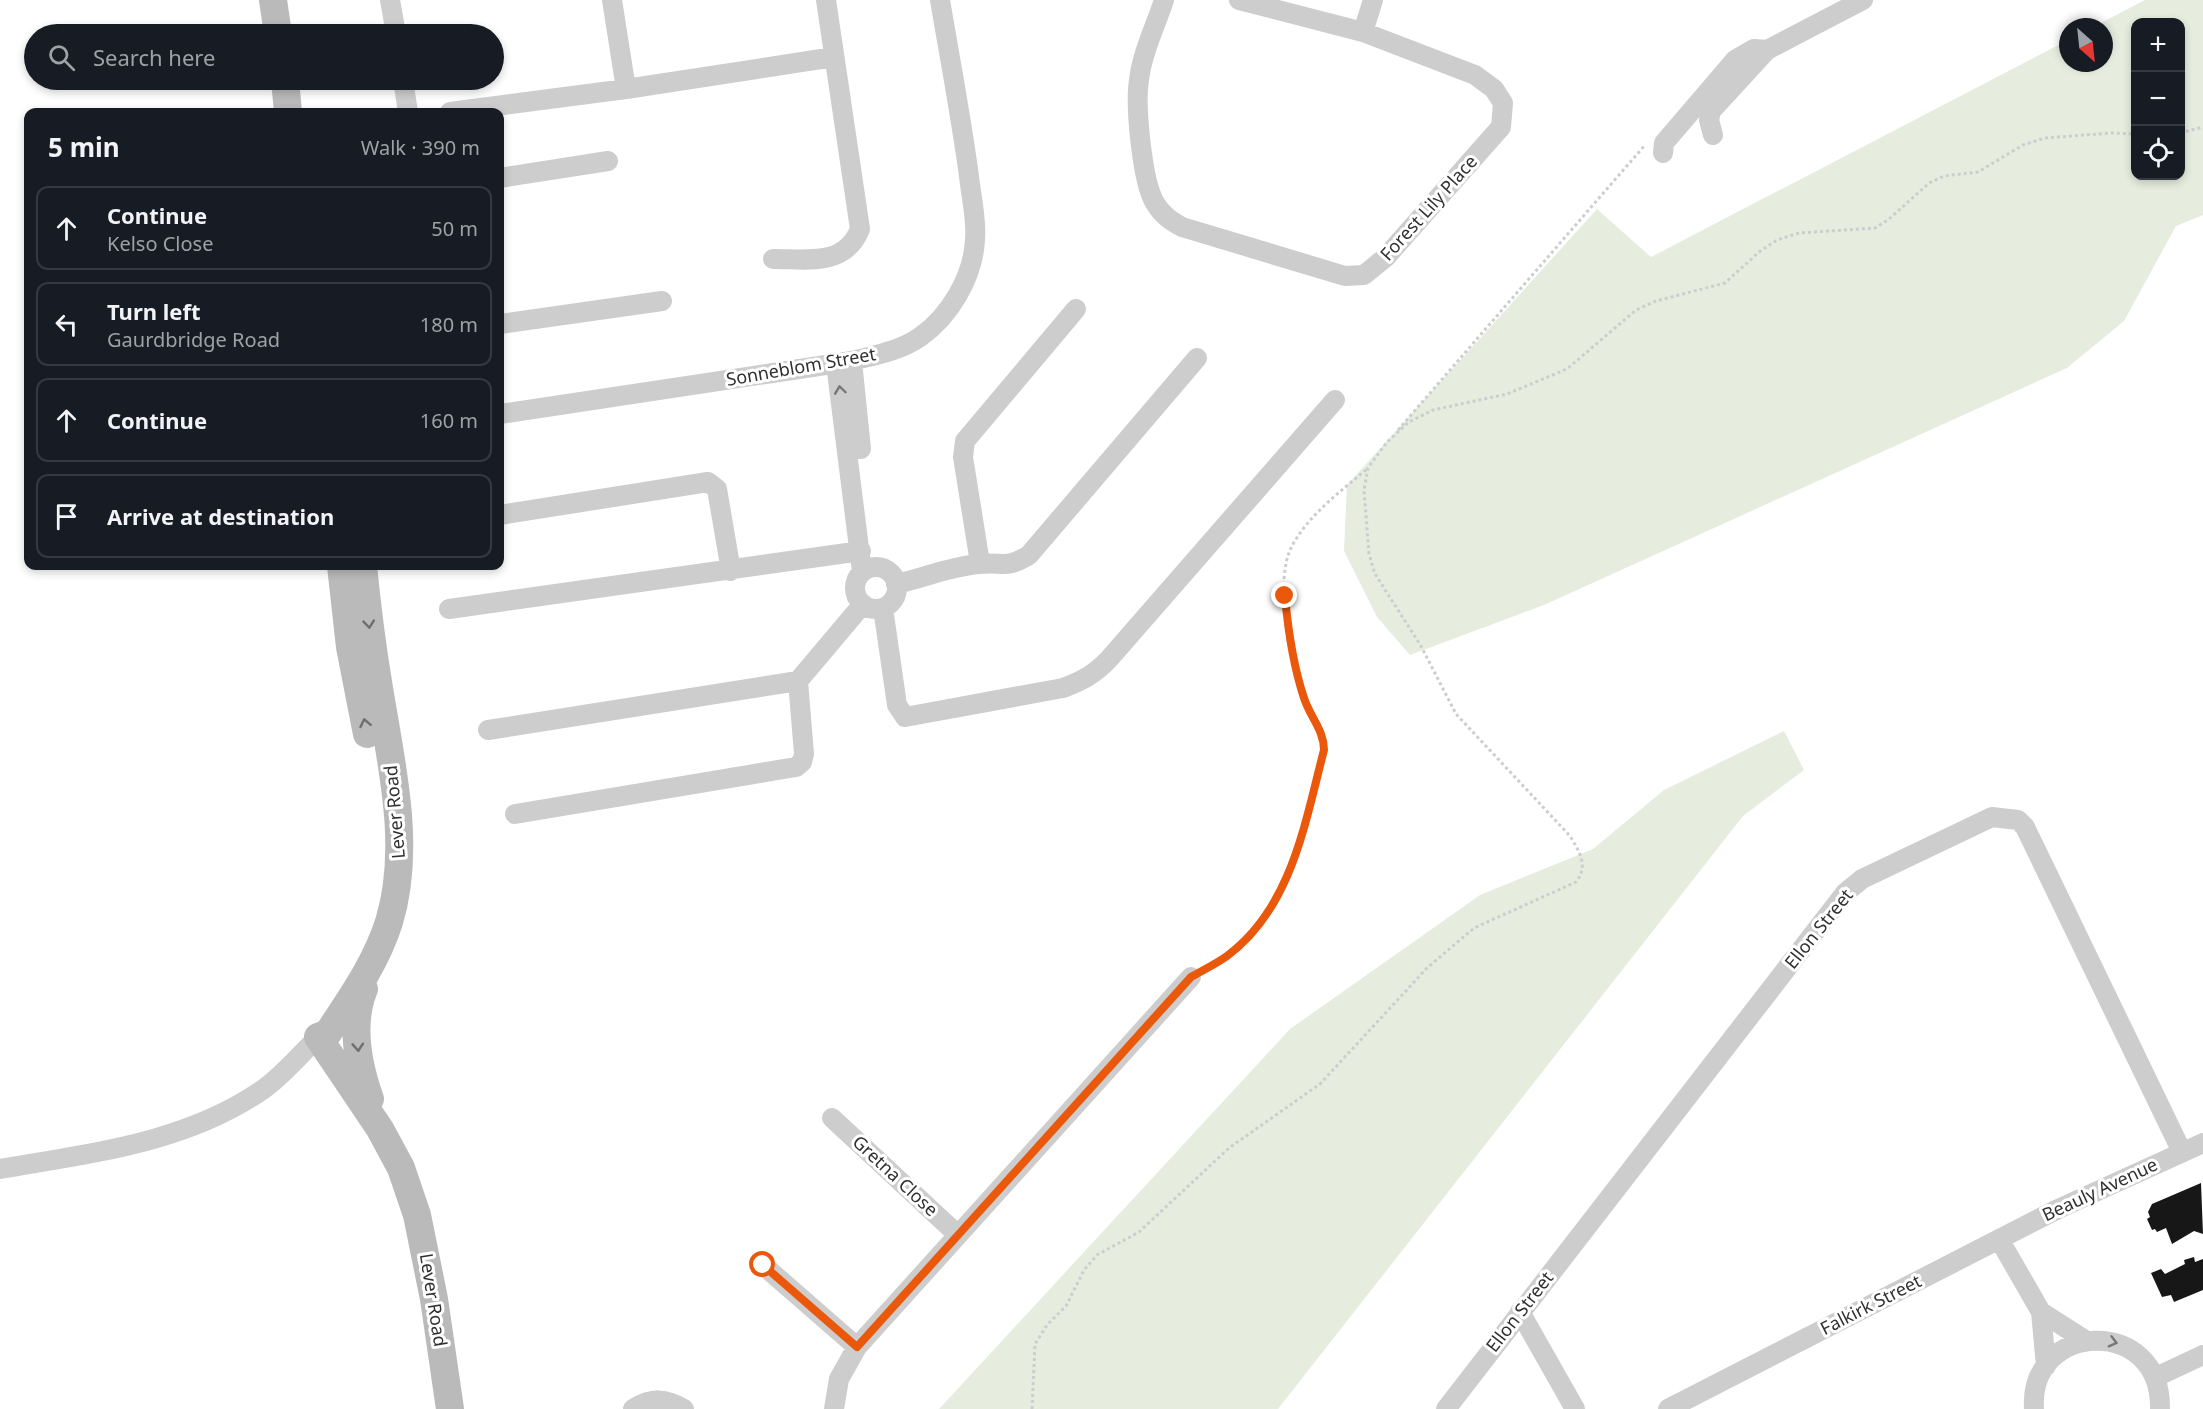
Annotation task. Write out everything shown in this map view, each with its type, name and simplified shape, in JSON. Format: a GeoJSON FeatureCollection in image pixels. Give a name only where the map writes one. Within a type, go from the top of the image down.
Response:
{"type":"FeatureCollection","features":[{"type":"Feature","properties":{"kind":"main road"},"geometry":{"type":"LineString","coordinates":[[273,0],[277,24]]}},
{"type":"Feature","properties":{"kind":"main road","name":"Lever Road"},"geometry":{"type":"LineString","coordinates":[[318,1038],[322,1028],[351,986],[370,939],[384,888],[386,859],[380,797],[350,647],[341,570]]}},
{"type":"Feature","properties":{"kind":"main road","name":"Lever Road"},"geometry":{"type":"LineString","coordinates":[[318,1038],[328,1034],[379,951],[393,907],[400,862],[395,788],[370,637],[363,570]]}},
{"type":"Feature","properties":{"kind":"main road"},"geometry":{"type":"LineString","coordinates":[[379,951],[360,999],[357,1029],[363,1080],[380,1129]]}},
{"type":"Feature","properties":{"kind":"main road","name":"Lever Road"},"geometry":{"type":"LineString","coordinates":[[318,1038],[380,1129],[401,1168],[417,1215],[434,1299],[450,1409]]}},
{"type":"Feature","properties":{"kind":"street"},"geometry":{"type":"LineString","coordinates":[[390,0],[394,24]]}},
{"type":"Feature","properties":{"kind":"street"},"geometry":{"type":"LineString","coordinates":[[612,0],[626,89]]}},
{"type":"Feature","properties":{"kind":"street"},"geometry":{"type":"LineString","coordinates":[[773,260],[825,258],[839,255],[854,242],[860,229],[826,0]]}},
{"type":"Feature","properties":{"kind":"street","name":"Sonneblom Street"},"geometry":{"type":"LineString","coordinates":[[504,413],[844,363],[898,349],[920,337],[949,308],[970,267],[975,240],[963,135],[940,0]]}},
{"type":"Feature","properties":{"kind":"street","name":"Forest Lily Place"},"geometry":{"type":"LineString","coordinates":[[1164,0],[1139,78],[1138,106],[1142,146],[1149,189],[1154,202],[1170,220],[1182,227],[1345,276],[1364,274],[1386,257],[1501,127],[1504,112],[1499,95],[1475,75],[1363,32],[1239,0]]}},
{"type":"Feature","properties":{"kind":"street"},"geometry":{"type":"LineString","coordinates":[[1363,32],[1373,0]]}},
{"type":"Feature","properties":{"kind":"street"},"geometry":{"type":"LineString","coordinates":[[1713,135],[1709,120],[1711,111],[1767,50],[1863,0]]}},
{"type":"Feature","properties":{"kind":"street"},"geometry":{"type":"LineString","coordinates":[[1654,149],[1665,143],[1735,60],[1754,49],[1767,50]]}},
{"type":"Feature","properties":{"kind":"street"},"geometry":{"type":"LineString","coordinates":[[481,108],[626,89],[834,57]]}},
{"type":"Feature","properties":{"kind":"street"},"geometry":{"type":"LineString","coordinates":[[405,90],[407,108]]}},
{"type":"Feature","properties":{"kind":"street"},"geometry":{"type":"LineString","coordinates":[[504,177],[608,161]]}},
{"type":"Feature","properties":{"kind":"street"},"geometry":{"type":"LineString","coordinates":[[504,323],[662,302]]}},
{"type":"Feature","properties":{"kind":"street"},"geometry":{"type":"LineString","coordinates":[[980,563],[963,457],[965,441],[1076,309]]}},
{"type":"Feature","properties":{"kind":"street"},"geometry":{"type":"LineString","coordinates":[[896,584],[980,563],[1010,565],[1037,549],[1197,358]]}},
{"type":"Feature","properties":{"kind":"street"},"geometry":{"type":"LineString","coordinates":[[844,363],[869,570],[855,585],[858,599],[862,604],[869,608],[883,608],[894,598],[896,584],[889,572],[869,570]]}},
{"type":"Feature","properties":{"kind":"street"},"geometry":{"type":"LineString","coordinates":[[883,608],[897,705],[905,717],[1063,688],[1084,680],[1109,659],[1335,400]]}},
{"type":"Feature","properties":{"kind":"street"},"geometry":{"type":"LineString","coordinates":[[853,436],[861,551],[869,570]]}},
{"type":"Feature","properties":{"kind":"street"},"geometry":{"type":"LineString","coordinates":[[504,513],[702,481],[708,482],[717,489],[730,571]]}},
{"type":"Feature","properties":{"kind":"street"},"geometry":{"type":"LineString","coordinates":[[448,609],[861,551]]}},
{"type":"Feature","properties":{"kind":"street"},"geometry":{"type":"LineString","coordinates":[[488,730],[798,681],[862,604]]}},
{"type":"Feature","properties":{"kind":"street"},"geometry":{"type":"LineString","coordinates":[[515,814],[796,767],[802,762],[804,754],[798,681]]}},
{"type":"Feature","properties":{"kind":"street","name":"Ellon Street"},"geometry":{"type":"LineString","coordinates":[[1446,1409],[1845,893],[1862,879],[1992,817],[2018,820],[2025,827],[2182,1152]]}},
{"type":"Feature","properties":{"kind":"street"},"geometry":{"type":"LineString","coordinates":[[834,1409],[838,1379],[857,1347],[1191,977]]}},
{"type":"Feature","properties":{"kind":"street","name":"Lever Road"},"geometry":{"type":"LineString","coordinates":[[0,1169],[133,1145],[194,1127],[266,1087],[318,1038]]}},
{"type":"Feature","properties":{"kind":"street","name":"Gretna Close"},"geometry":{"type":"LineString","coordinates":[[832,1118],[958,1235]]}},
{"type":"Feature","properties":{"kind":"street","name":"Beauly Avenue"},"geometry":{"type":"LineString","coordinates":[[1999,1239],[2058,1209],[2203,1143]]}},
{"type":"Feature","properties":{"kind":"street"},"geometry":{"type":"LineString","coordinates":[[1999,1239],[2041,1312],[2046,1366]]}},
{"type":"Feature","properties":{"kind":"street","name":"Falkirk Street"},"geometry":{"type":"LineString","coordinates":[[1668,1409],[1999,1239]]}},
{"type":"Feature","properties":{"kind":"street"},"geometry":{"type":"LineString","coordinates":[[763,1265],[857,1347]]}},
{"type":"Feature","properties":{"kind":"street"},"geometry":{"type":"LineString","coordinates":[[1520,1312],[1575,1409]]}},
{"type":"Feature","properties":{"kind":"street"},"geometry":{"type":"LineString","coordinates":[[2041,1312],[2085,1341]]}},
{"type":"Feature","properties":{"kind":"street"},"geometry":{"type":"LineString","coordinates":[[2034,1409],[2037,1381],[2046,1366],[2063,1349],[2085,1341],[2102,1340],[2119,1343],[2134,1351],[2146,1362],[2156,1377],[2160,1392],[2160,1409]]}},
{"type":"Feature","properties":{"kind":"street"},"geometry":{"type":"LineString","coordinates":[[2156,1377],[2203,1355]]}},
{"type":"Feature","properties":{"kind":"street"},"geometry":{"type":"LineString","coordinates":[[633,1409],[645,1402],[657,1400],[669,1400],[684,1409]]}},
{"type":"Feature","properties":{"kind":"path"},"geometry":{"type":"LineString","coordinates":[[2185,133],[2203,127]]}},
{"type":"Feature","properties":{"kind":"path"},"geometry":{"type":"LineString","coordinates":[[1387,442],[1409,422],[1433,410],[1507,394],[1567,369],[1636,310],[1656,301],[1725,283],[1759,252],[1777,240],[1798,233],[1875,228],[1888,220],[1929,183],[1944,176],[1978,172],[2023,145],[2045,138],[2131,134]]}},
{"type":"Feature","properties":{"kind":"path"},"geometry":{"type":"LineString","coordinates":[[1191,977],[1228,955],[1252,932],[1270,908],[1293,866],[1324,750],[1324,738],[1307,709],[1299,683],[1287,627],[1285,572],[1291,549],[1305,527],[1368,468],[1387,442],[1654,149]]}},
{"type":"Feature","properties":{"kind":"path"},"geometry":{"type":"LineString","coordinates":[[1032,1409],[1035,1344],[1047,1325],[1066,1306],[1084,1270],[1098,1255],[1139,1232],[1229,1148],[1320,1084],[1427,968],[1474,928],[1576,882],[1581,875],[1583,865],[1580,853],[1570,836],[1456,714],[1421,646],[1375,574],[1365,528],[1364,490],[1368,468]]}},
{"type":"Feature","properties":{"kind":"shaded area"},"geometry":{"type":"Polygon","coordinates":[[[2145,0],[2203,0],[2203,215],[2176,226],[2124,321],[2067,368],[1544,605],[1410,655],[1377,617],[1344,551],[1347,485],[1597,209],[1651,257],[2059,45],[2059,72],[2113,72],[2113,18],[2110,18],[2145,0]]]}},
{"type":"Feature","properties":{"kind":"shaded area"},"geometry":{"type":"Polygon","coordinates":[[[1784,731],[1804,770],[1743,816],[1278,1409],[939,1409],[1290,1029],[1480,895],[1593,849],[1664,790],[1784,731]]]}},
{"type":"Feature","properties":{"kind":"building"},"geometry":{"type":"Polygon","coordinates":[[[2201,1183],[2203,1234],[2194,1231],[2172,1244],[2166,1228],[2157,1232],[2155,1229],[2152,1230],[2147,1219],[2150,1217],[2148,1212],[2152,1204],[2201,1183]]]}},
{"type":"Feature","properties":{"kind":"building"},"geometry":{"type":"Polygon","coordinates":[[[2194,1257],[2195,1262],[2203,1259],[2203,1290],[2174,1302],[2171,1295],[2162,1297],[2151,1273],[2161,1269],[2165,1274],[2185,1264],[2184,1260],[2194,1257]]]}},
{"type":"Feature","properties":{"kind":"route"},"geometry":{"type":"LineString","coordinates":[[763,1265],[857,1347],[1191,977],[1228,955],[1252,932],[1270,908],[1293,866],[1324,750],[1324,738],[1307,709],[1299,683],[1287,627],[1285,596]]}}]}
